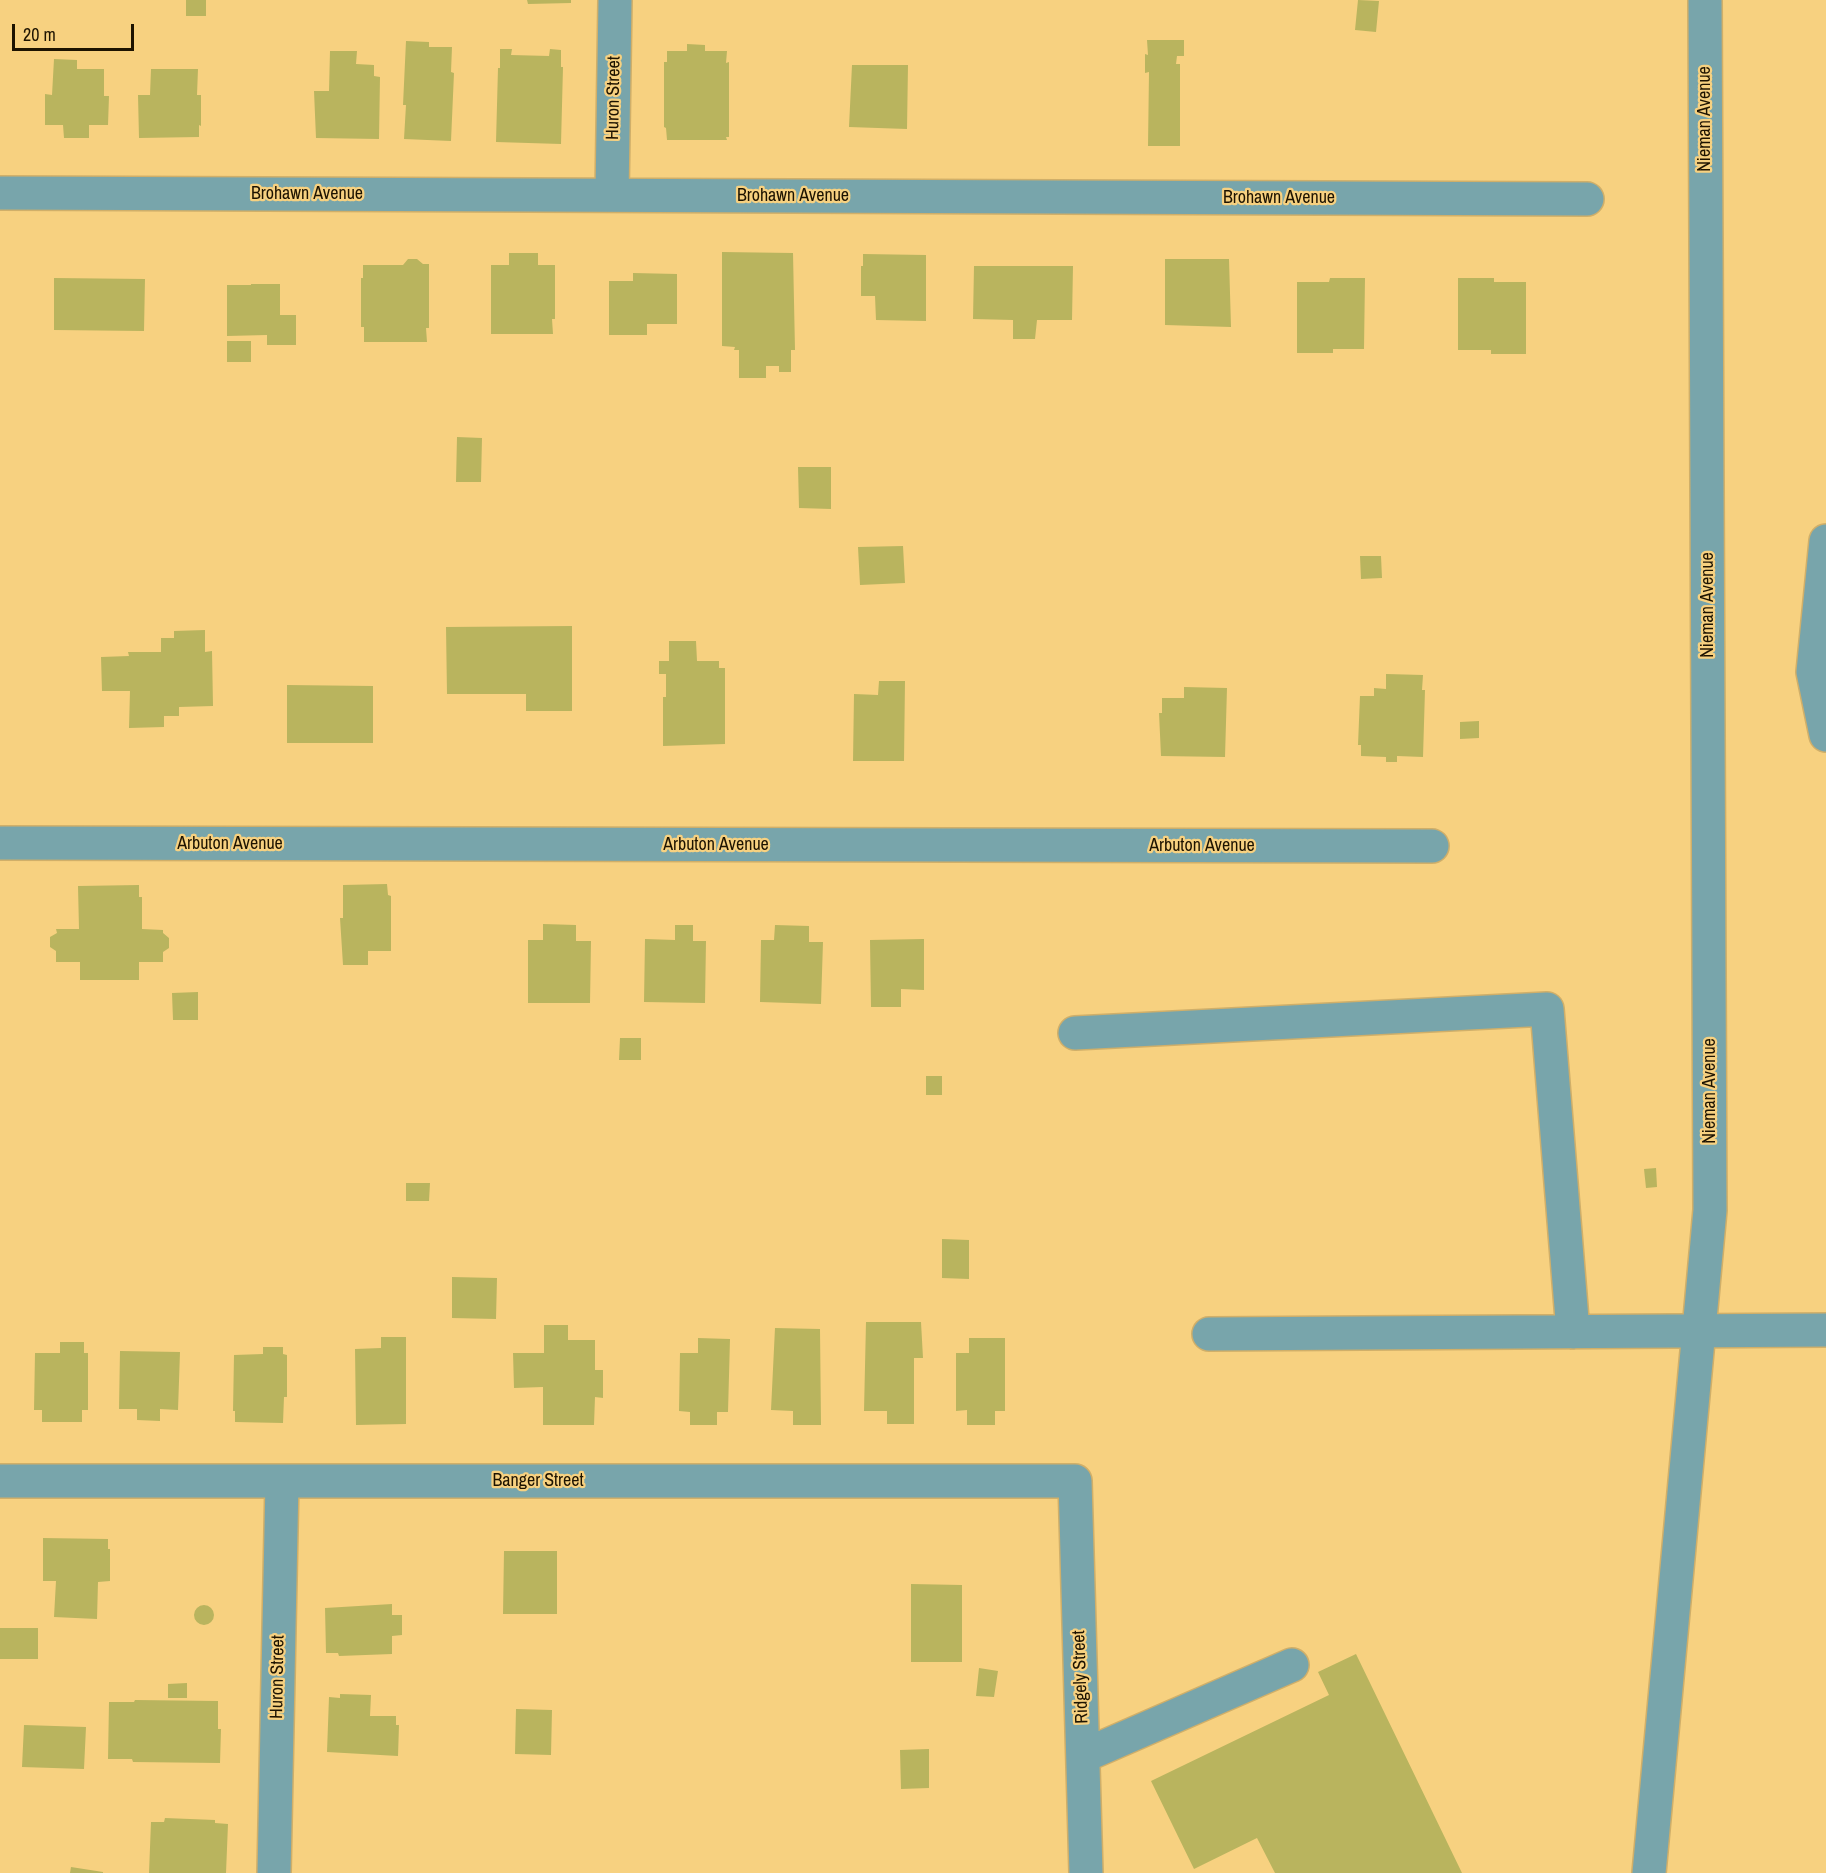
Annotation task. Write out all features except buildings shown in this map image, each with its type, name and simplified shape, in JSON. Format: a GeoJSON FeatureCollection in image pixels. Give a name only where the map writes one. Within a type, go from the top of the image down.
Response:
{"type":"FeatureCollection","features":[{"type":"Feature","properties":{"kind":"street","name":"Huron Street"},"geometry":{"type":"LineString","coordinates":[[612,195],[615,0]]}},
{"type":"Feature","properties":{"kind":"street","name":"Nieman Avenue"},"geometry":{"type":"LineString","coordinates":[[1648,1873],[1710,1210],[1705,0]]}},
{"type":"Feature","properties":{"kind":"street","name":"Brohawn Avenue"},"geometry":{"type":"LineString","coordinates":[[0,193],[1587,199]]}},
{"type":"Feature","properties":{"kind":"street"},"geometry":{"type":"LineString","coordinates":[[1826,541],[1814,672],[1826,735]]}},
{"type":"Feature","properties":{"kind":"street","name":"Arbuton Avenue"},"geometry":{"type":"LineString","coordinates":[[0,843],[1432,846]]}},
{"type":"Feature","properties":{"kind":"street"},"geometry":{"type":"LineString","coordinates":[[1075,1033],[1547,1009],[1573,1332]]}},
{"type":"Feature","properties":{"kind":"street"},"geometry":{"type":"LineString","coordinates":[[1209,1334],[1826,1330]]}},
{"type":"Feature","properties":{"kind":"street","name":"Huron Street"},"geometry":{"type":"LineString","coordinates":[[274,1873],[282,1480]]}},
{"type":"Feature","properties":{"kind":"street","name":"Banger Street"},"geometry":{"type":"LineString","coordinates":[[0,1481],[1075,1481]]}},
{"type":"Feature","properties":{"kind":"street","name":"Ridgely Street"},"geometry":{"type":"LineString","coordinates":[[1075,1481],[1086,1873]]}},
{"type":"Feature","properties":{"kind":"street"},"geometry":{"type":"LineString","coordinates":[[1083,1756],[1292,1665]]}}]}
